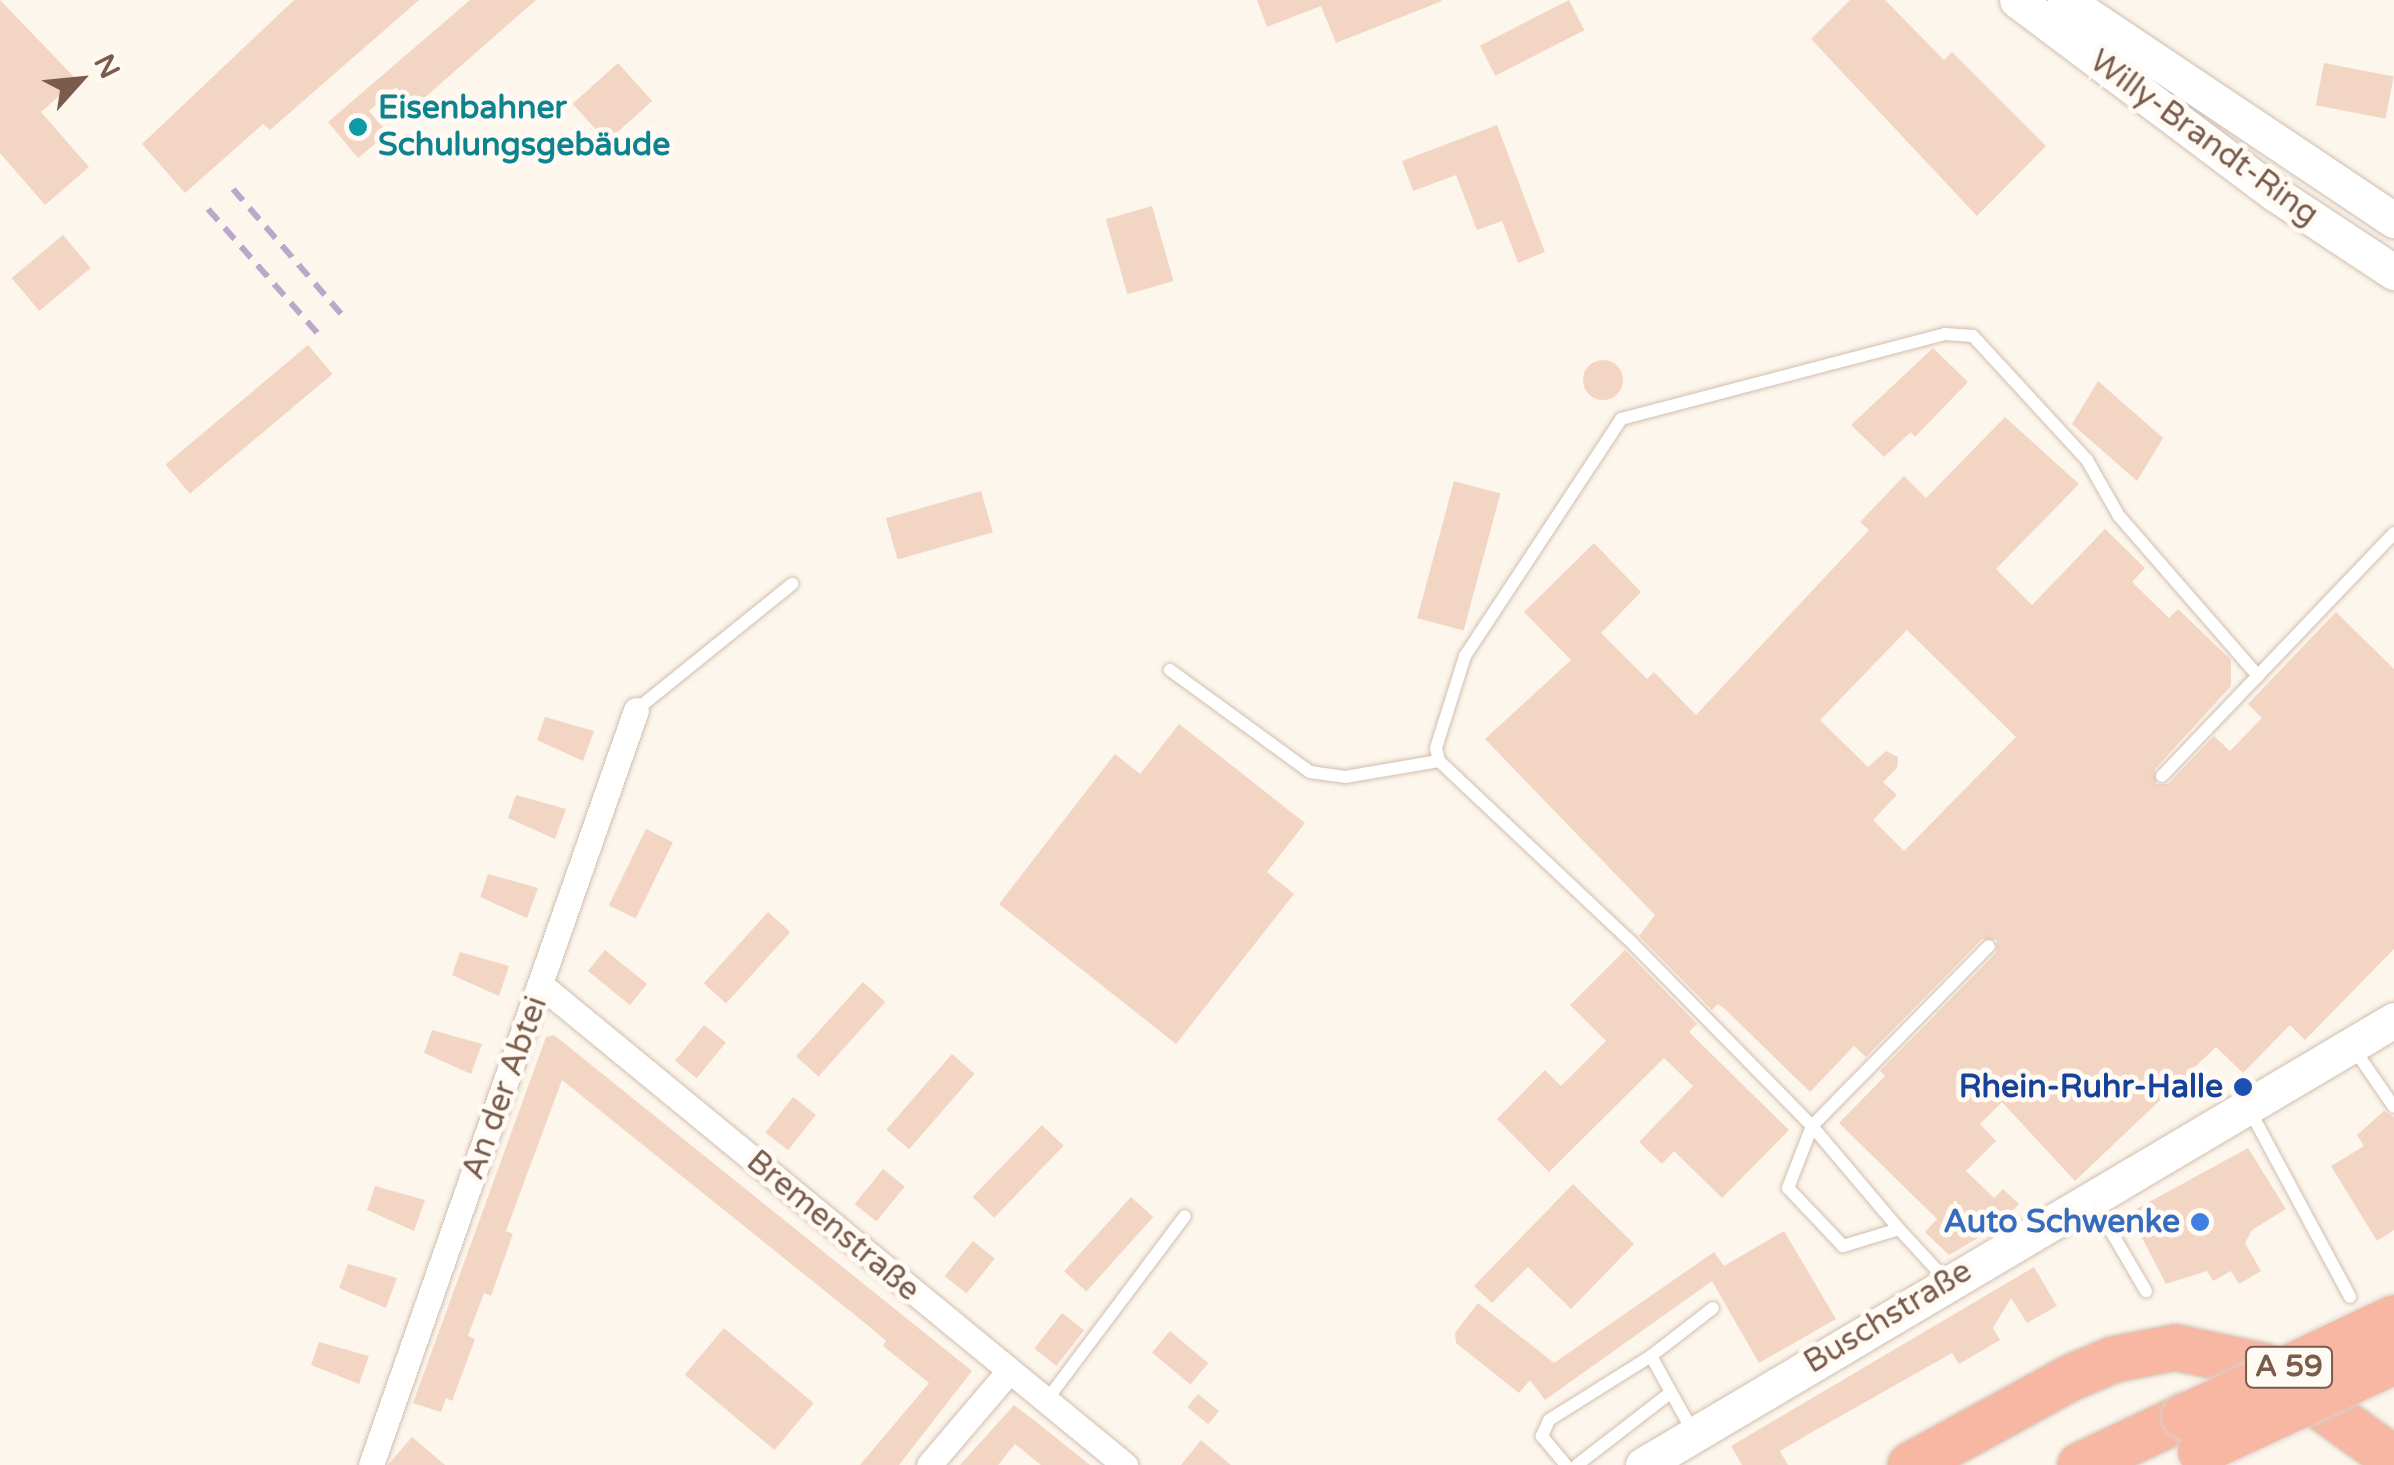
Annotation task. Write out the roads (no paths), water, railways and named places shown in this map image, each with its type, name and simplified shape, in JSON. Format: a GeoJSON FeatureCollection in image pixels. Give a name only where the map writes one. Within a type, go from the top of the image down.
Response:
{"type":"FeatureCollection","features":[{"type":"Feature","properties":{"kind":"highway","name":"A 59"},"geometry":{"type":"LineString","coordinates":[[2185,1444],[2394,1317]]}},
{"type":"Feature","properties":{"kind":"highway"},"geometry":{"type":"LineString","coordinates":[[1910,1465],[2071,1377],[2148,1350],[2210,1351],[2264,1366],[2394,1458]]}},
{"type":"Feature","properties":{"kind":"highway","name":"A 59"},"geometry":{"type":"LineString","coordinates":[[2080,1465],[2185,1444],[2394,1360]]}},
{"type":"Feature","properties":{"kind":"highway"},"geometry":{"type":"LineString","coordinates":[[2347,1422],[2394,1425]]}},
{"type":"Feature","properties":{"kind":"street","name":"Willy-Brandt-Ring"},"geometry":{"type":"LineString","coordinates":[[2017,0],[2274,193],[2394,272]]}},
{"type":"Feature","properties":{"kind":"street","name":"Willy-Brandt-Ring"},"geometry":{"type":"LineString","coordinates":[[2065,0],[2394,220]]}},
{"type":"Feature","properties":{"kind":"street","name":"An der Abtei"},"geometry":{"type":"LineString","coordinates":[[371,1465],[636,710]]}},
{"type":"Feature","properties":{"kind":"street","name":"Bremenstraße"},"geometry":{"type":"LineString","coordinates":[[542,986],[1125,1465]]}},
{"type":"Feature","properties":{"kind":"street","name":"Buschstraße"},"geometry":{"type":"LineString","coordinates":[[1643,1465],[2394,1020]]}},
{"type":"Feature","properties":{"kind":"street"},"geometry":{"type":"LineString","coordinates":[[928,1465],[1009,1371]]}},
{"type":"Feature","properties":{"kind":"lane"},"geometry":{"type":"LineString","coordinates":[[1948,1282],[1812,1126],[1628,939],[1439,761],[1436,748],[1465,656],[1621,418],[1946,334],[1973,336],[2087,460],[2119,516],[2258,676]]}},
{"type":"Feature","properties":{"kind":"lane"},"geometry":{"type":"LineString","coordinates":[[2162,776],[2394,533]]}},
{"type":"Feature","properties":{"kind":"lane"},"geometry":{"type":"LineString","coordinates":[[636,710],[792,584]]}},
{"type":"Feature","properties":{"kind":"lane"},"geometry":{"type":"LineString","coordinates":[[1170,670],[1310,772],[1345,777],[1439,761]]}},
{"type":"Feature","properties":{"kind":"lane"},"geometry":{"type":"LineString","coordinates":[[1899,1230],[1844,1246],[1788,1188],[1812,1126],[1989,946]]}},
{"type":"Feature","properties":{"kind":"lane"},"geometry":{"type":"LineString","coordinates":[[2350,1043],[2394,1107]]}},
{"type":"Feature","properties":{"kind":"lane"},"geometry":{"type":"LineString","coordinates":[[2247,1104],[2350,1297]]}},
{"type":"Feature","properties":{"kind":"lane"},"geometry":{"type":"LineString","coordinates":[[2091,1197],[2146,1291]]}},
{"type":"Feature","properties":{"kind":"lane"},"geometry":{"type":"LineString","coordinates":[[1046,1401],[1185,1216]]}},
{"type":"Feature","properties":{"kind":"lane"},"geometry":{"type":"LineString","coordinates":[[1566,1465],[1542,1436],[1548,1420],[1651,1356],[1713,1308]]}},
{"type":"Feature","properties":{"kind":"lane"},"geometry":{"type":"LineString","coordinates":[[1651,1356],[1694,1432]]}},
{"type":"Feature","properties":{"kind":"lane"},"geometry":{"type":"LineString","coordinates":[[1577,1465],[1670,1394]]}},
{"type":"Feature","properties":{"kind":"railway"},"geometry":{"type":"LineString","coordinates":[[233,189],[342,315]]}},
{"type":"Feature","properties":{"kind":"railway"},"geometry":{"type":"LineString","coordinates":[[208,209],[320,336]]}},
{"type":"Feature","properties":{"kind":"place","name":"Eisenbahner Schulungsgebäude"},"geometry":{"type":"Point","coordinates":[358,127]}},
{"type":"Feature","properties":{"kind":"place","name":"Rhein-Ruhr-Halle"},"geometry":{"type":"Point","coordinates":[2243,1087]}},
{"type":"Feature","properties":{"kind":"place","name":"Auto Schwenke"},"geometry":{"type":"Point","coordinates":[2200,1222]}}]}
